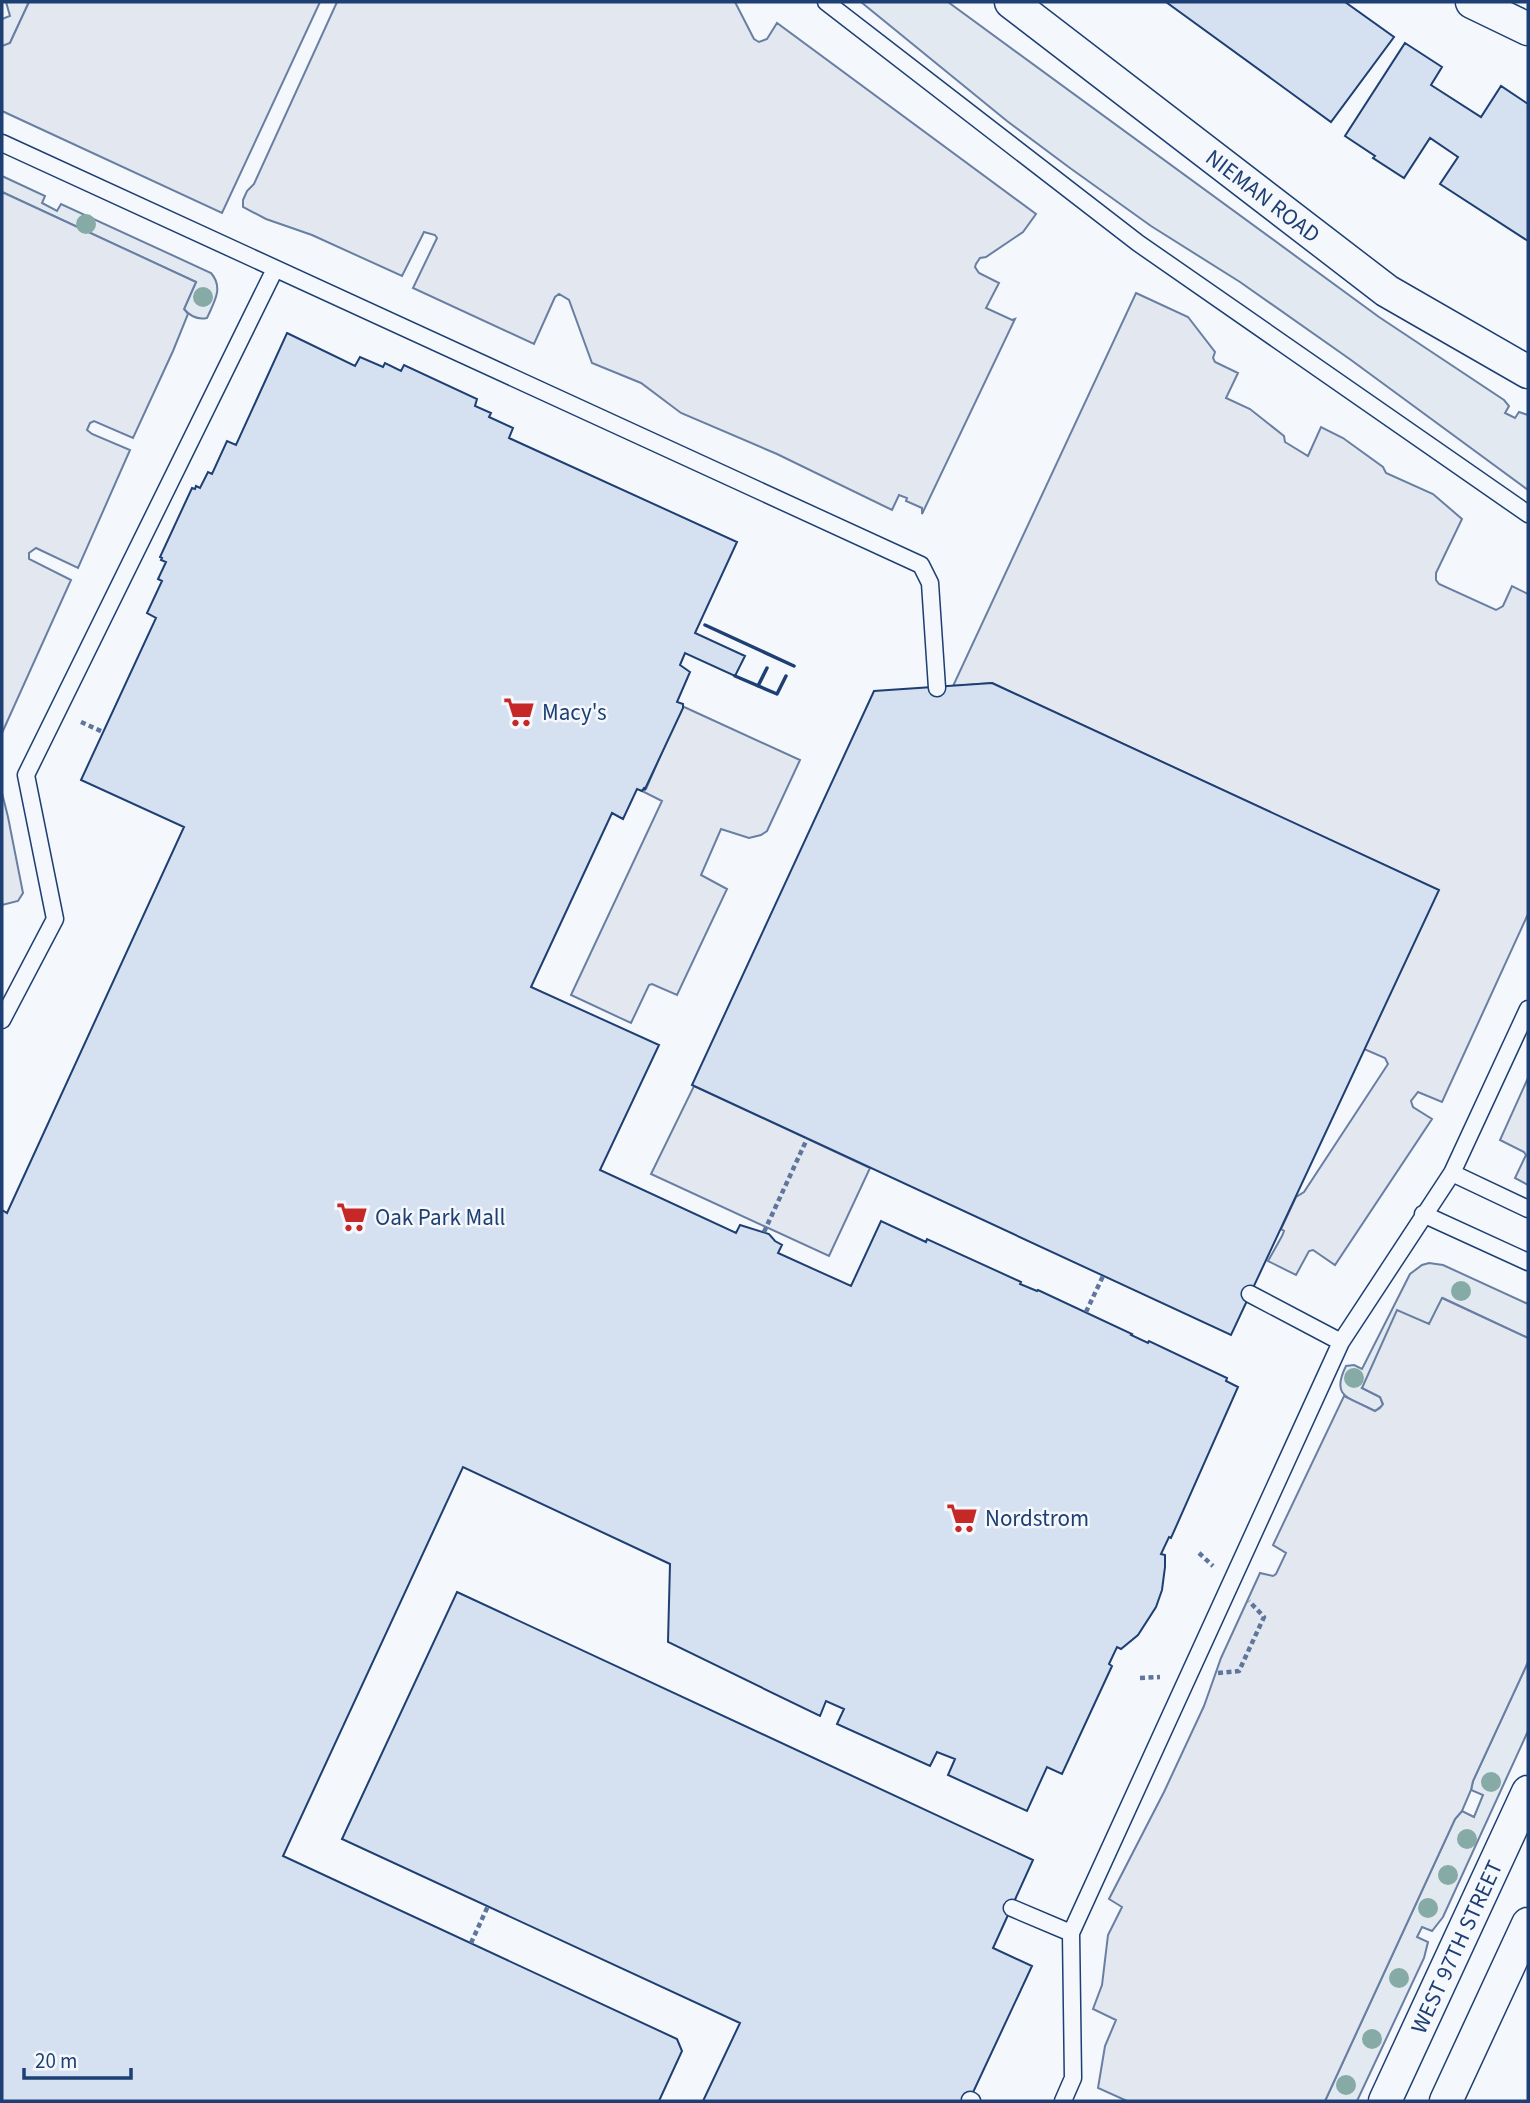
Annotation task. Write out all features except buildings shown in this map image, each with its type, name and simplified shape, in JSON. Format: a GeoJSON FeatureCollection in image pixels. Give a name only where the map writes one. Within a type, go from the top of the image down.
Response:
{"type":"FeatureCollection","features":[{"type":"Feature","properties":{"kind":"street","name":"NIEMAN ROAD"},"geometry":{"type":"LineString","coordinates":[[1011,2],[1387,291],[1524,360]]}},
{"type":"Feature","properties":{"kind":"street"},"geometry":{"type":"LineString","coordinates":[[1472,2],[1528,29]]}},
{"type":"Feature","properties":{"kind":"street","name":"WEST 97TH STREET"},"geometry":{"type":"LineString","coordinates":[[1385,2101],[1528,1792]]}},
{"type":"Feature","properties":{"kind":"street"},"geometry":{"type":"LineString","coordinates":[[1446,2101],[1528,1924]]}},
{"type":"Feature","properties":{"kind":"lane"},"geometry":{"type":"LineString","coordinates":[[826,2],[1138,243],[1528,514]]}},
{"type":"Feature","properties":{"kind":"lane"},"geometry":{"type":"LineString","coordinates":[[2,143],[921,565],[930,583],[937,688]]}},
{"type":"Feature","properties":{"kind":"lane"},"geometry":{"type":"LineString","coordinates":[[2,1020],[55,919],[26,775],[275,269]]}},
{"type":"Feature","properties":{"kind":"lane"},"geometry":{"type":"LineString","coordinates":[[1063,2101],[1073,2078],[1071,1933],[1341,1342],[1452,1173],[1528,1009]]}},
{"type":"Feature","properties":{"kind":"lane"},"geometry":{"type":"LineString","coordinates":[[1452,1173],[1528,1209]]}},
{"type":"Feature","properties":{"kind":"lane"},"geometry":{"type":"LineString","coordinates":[[1423,1214],[1528,1262]]}},
{"type":"Feature","properties":{"kind":"lane"},"geometry":{"type":"LineString","coordinates":[[1250,1294],[1341,1342]]}},
{"type":"Feature","properties":{"kind":"lane"},"geometry":{"type":"LineString","coordinates":[[1012,1908],[1071,1933]]}},
{"type":"Feature","properties":{"kind":"path"},"geometry":{"type":"LineString","coordinates":[[80,721],[103,732]]}},
{"type":"Feature","properties":{"kind":"path"},"geometry":{"type":"LineString","coordinates":[[764,1232],[807,1139]]}},
{"type":"Feature","properties":{"kind":"path"},"geometry":{"type":"LineString","coordinates":[[1086,1312],[1103,1276]]}},
{"type":"Feature","properties":{"kind":"path"},"geometry":{"type":"LineString","coordinates":[[471,1943],[488,1906]]}},
{"type":"Feature","properties":{"kind":"shaded area"},"geometry":{"type":"Polygon","coordinates":[[[6,2],[29,2],[10,43],[4,47],[2,19],[10,16],[6,2]]]}},
{"type":"Feature","properties":{"kind":"shaded area"},"geometry":{"type":"Polygon","coordinates":[[[29,2],[320,2],[222,213],[2,111],[2,46],[10,43],[29,2]]]}},
{"type":"Feature","properties":{"kind":"shaded area"},"geometry":{"type":"Polygon","coordinates":[[[337,2],[735,2],[754,39],[759,42],[767,39],[777,23],[1036,214],[1023,232],[986,257],[980,258],[976,264],[979,273],[999,283],[986,308],[1015,319],[922,514],[922,508],[899,495],[892,510],[777,454],[681,413],[641,383],[592,363],[569,300],[559,294],[555,297],[534,344],[413,288],[437,238],[435,235],[424,232],[402,276],[243,207],[247,191],[254,184],[337,2]]]}},
{"type":"Feature","properties":{"kind":"shaded area"},"geometry":{"type":"Polygon","coordinates":[[[861,2],[948,2],[1379,317],[1504,400],[1509,406],[1505,413],[1515,418],[1519,412],[1528,415],[1528,490],[1351,360],[1240,282],[1151,226],[1070,168],[1007,121],[861,2]]]}},
{"type":"Feature","properties":{"kind":"shaded area"},"geometry":{"type":"Polygon","coordinates":[[[2,176],[45,196],[42,203],[57,211],[61,204],[211,273],[217,290],[207,318],[194,317],[184,309],[196,282],[2,192],[2,176]]]}},
{"type":"Feature","properties":{"kind":"shaded area"},"geometry":{"type":"Polygon","coordinates":[[[2,192],[196,282],[184,309],[188,314],[133,438],[94,421],[87,430],[130,450],[78,568],[36,548],[29,553],[29,559],[71,580],[2,733],[2,192]]]}},
{"type":"Feature","properties":{"kind":"shaded area"},"geometry":{"type":"Polygon","coordinates":[[[1136,293],[1188,317],[1215,352],[1215,362],[1238,373],[1226,398],[1250,409],[1284,436],[1285,442],[1308,456],[1321,427],[1343,438],[1383,467],[1386,473],[1433,494],[1462,519],[1436,573],[1439,584],[1496,610],[1503,606],[1512,586],[1528,594],[1528,914],[1442,1102],[1418,1092],[1411,1101],[1413,1107],[1432,1119],[1335,1265],[1313,1250],[1309,1251],[1296,1275],[1268,1261],[1282,1236],[1284,1231],[1281,1229],[1296,1197],[1304,1192],[1388,1064],[1385,1058],[1364,1049],[1438,890],[992,683],[953,686],[1136,293]]]}},
{"type":"Feature","properties":{"kind":"shaded area"},"geometry":{"type":"Polygon","coordinates":[[[682,706],[800,760],[767,831],[749,838],[721,829],[701,875],[727,889],[677,995],[649,985],[631,1023],[571,995],[662,801],[642,791],[646,789],[682,706]]]}},
{"type":"Feature","properties":{"kind":"shaded area"},"geometry":{"type":"Polygon","coordinates":[[[2,793],[23,893],[18,901],[2,905],[2,793]]]}},
{"type":"Feature","properties":{"kind":"shaded area"},"geometry":{"type":"Polygon","coordinates":[[[1528,1078],[1528,1185],[1515,1178],[1526,1155],[1500,1140],[1528,1078]]]}},
{"type":"Feature","properties":{"kind":"shaded area"},"geometry":{"type":"Polygon","coordinates":[[[694,1086],[870,1168],[829,1256],[651,1174],[694,1086]]]}},
{"type":"Feature","properties":{"kind":"shaded area"},"geometry":{"type":"Polygon","coordinates":[[[1429,1263],[1443,1265],[1528,1304],[1528,1338],[1443,1298],[1431,1322],[1362,1388],[1380,1397],[1383,1405],[1375,1411],[1345,1396],[1340,1385],[1346,1366],[1354,1365],[1362,1369],[1410,1274],[1429,1263]]]}},
{"type":"Feature","properties":{"kind":"shaded area"},"geometry":{"type":"Polygon","coordinates":[[[1442,1298],[1528,1338],[1528,1662],[1462,1811],[1455,1819],[1325,2101],[1127,2101],[1098,2088],[1105,2046],[1116,2020],[1093,2009],[1102,1985],[1108,1935],[1122,1907],[1109,1899],[1204,1706],[1221,1658],[1260,1573],[1273,1576],[1276,1574],[1286,1553],[1273,1545],[1344,1396],[1375,1411],[1380,1408],[1383,1404],[1380,1397],[1362,1388],[1397,1310],[1429,1324],[1442,1298]]]}},
{"type":"Feature","properties":{"kind":"shaded area"},"geometry":{"type":"Polygon","coordinates":[[[1528,1662],[1528,1731],[1443,1917],[1432,1931],[1422,1927],[1417,1937],[1428,1942],[1424,1958],[1357,2101],[1325,2101],[1455,1819],[1462,1811],[1474,1817],[1483,1795],[1471,1790],[1473,1781],[1528,1662]]]}},
{"type":"Feature","properties":{"kind":"wall"},"geometry":{"type":"LineString","coordinates":[[705,625],[794,666]]}},
{"type":"Feature","properties":{"kind":"wall"},"geometry":{"type":"LineString","coordinates":[[758,686],[767,668]]}},
{"type":"Feature","properties":{"kind":"wall"},"geometry":{"type":"LineString","coordinates":[[735,676],[777,694],[786,676]]}},
{"type":"Feature","properties":{"kind":"place","name":"Macy's"},"geometry":{"type":"Point","coordinates":[519,712]}},
{"type":"Feature","properties":{"kind":"place","name":"Oak Park Mall"},"geometry":{"type":"Point","coordinates":[352,1217]}},
{"type":"Feature","properties":{"kind":"place","name":"Nordstrom"},"geometry":{"type":"Point","coordinates":[962,1518]}}]}
